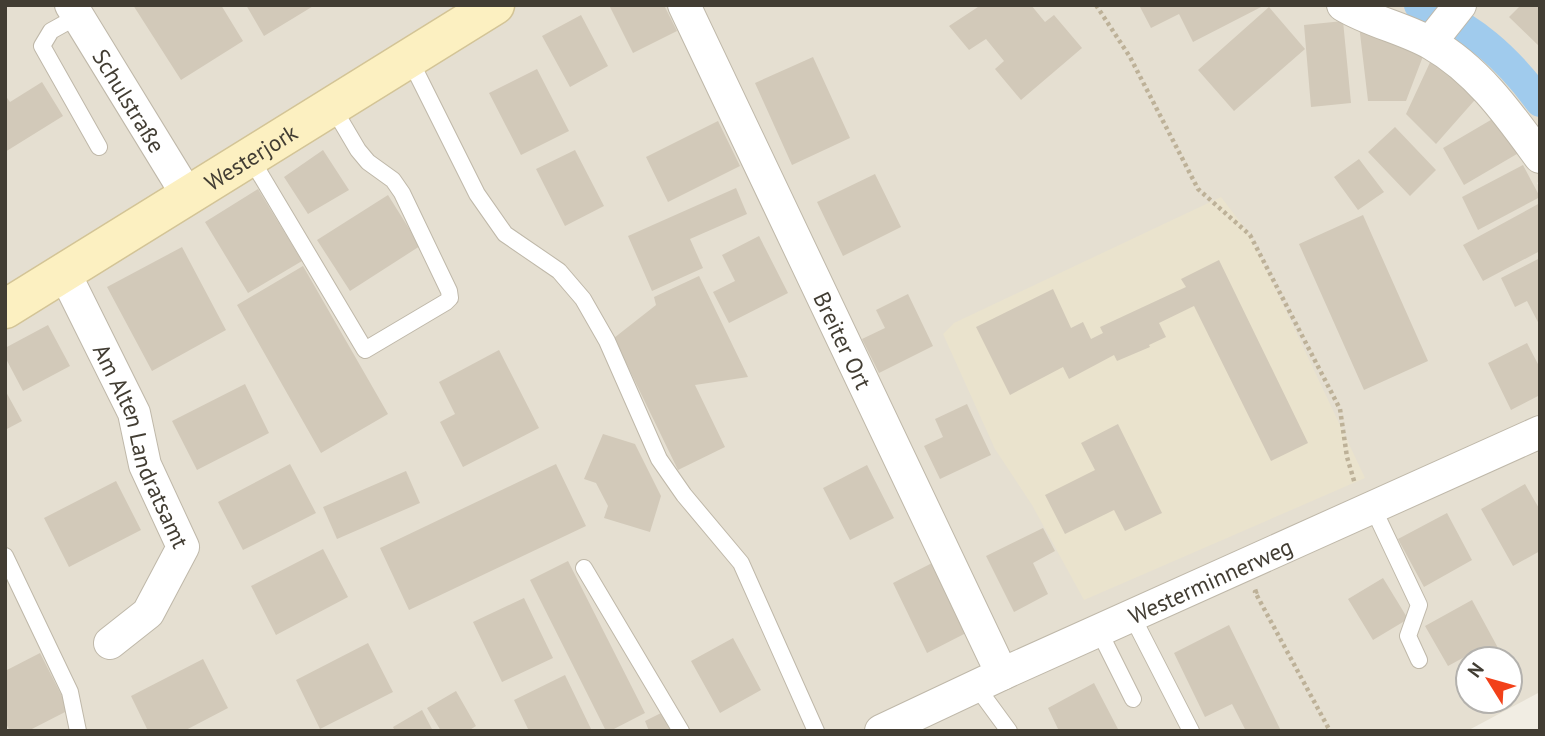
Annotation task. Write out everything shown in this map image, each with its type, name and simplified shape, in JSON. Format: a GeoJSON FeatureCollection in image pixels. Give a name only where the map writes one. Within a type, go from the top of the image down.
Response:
{"type":"FeatureCollection","features":[{"type":"Feature","properties":{"kind":"main road","name":"Westerjork"},"geometry":{"type":"LineString","coordinates":[[5,309],[495,5]]}},
{"type":"Feature","properties":{"kind":"street","name":"Breiter Ort"},"geometry":{"type":"LineString","coordinates":[[684,5],[989,680]]}},
{"type":"Feature","properties":{"kind":"street"},"geometry":{"type":"LineString","coordinates":[[1343,5],[1435,39],[1501,104],[1540,157]]}},
{"type":"Feature","properties":{"kind":"street"},"geometry":{"type":"LineString","coordinates":[[1435,39],[1459,6]]}},
{"type":"Feature","properties":{"kind":"street","name":"Schulstraße"},"geometry":{"type":"LineString","coordinates":[[74,10],[188,196]]}},
{"type":"Feature","properties":{"kind":"street","name":"Am Alten Landratsamt"},"geometry":{"type":"LineString","coordinates":[[64,272],[134,413],[145,465],[183,547],[148,613],[110,643]]}},
{"type":"Feature","properties":{"kind":"street","name":"Westerminnerweg"},"geometry":{"type":"LineString","coordinates":[[881,731],[1540,432]]}},
{"type":"Feature","properties":{"kind":"lane"},"geometry":{"type":"LineString","coordinates":[[74,10],[51,31],[42,46],[99,147]]}},
{"type":"Feature","properties":{"kind":"lane"},"geometry":{"type":"LineString","coordinates":[[409,58],[477,194],[505,234],[559,271],[583,299],[607,341],[659,458],[684,495],[741,564],[816,731]]}},
{"type":"Feature","properties":{"kind":"lane"},"geometry":{"type":"LineString","coordinates":[[250,157],[365,350],[446,302],[450,299],[449,291],[402,193],[393,180],[368,162],[358,150],[332,106]]}},
{"type":"Feature","properties":{"kind":"lane"},"geometry":{"type":"LineString","coordinates":[[1368,510],[1419,605],[1408,636],[1419,660]]}},
{"type":"Feature","properties":{"kind":"lane"},"geometry":{"type":"LineString","coordinates":[[5,556],[70,692],[78,731]]}},
{"type":"Feature","properties":{"kind":"lane"},"geometry":{"type":"LineString","coordinates":[[584,568],[681,731]]}},
{"type":"Feature","properties":{"kind":"lane"},"geometry":{"type":"LineString","coordinates":[[1132,616],[1191,731]]}},
{"type":"Feature","properties":{"kind":"lane"},"geometry":{"type":"LineString","coordinates":[[1099,631],[1133,699]]}},
{"type":"Feature","properties":{"kind":"lane"},"geometry":{"type":"LineString","coordinates":[[989,680],[1009,731]]}},
{"type":"Feature","properties":{"kind":"path"},"geometry":{"type":"LineString","coordinates":[[1096,5],[1130,57],[1198,190],[1250,235],[1339,409],[1347,457],[1368,510]]}},
{"type":"Feature","properties":{"kind":"path"},"geometry":{"type":"LineString","coordinates":[[1266,586],[1255,592],[1330,731]]}},
{"type":"Feature","properties":{"kind":"shaded area"},"geometry":{"type":"Polygon","coordinates":[[[5,5],[1540,5],[1540,181],[1537,183],[1540,188],[1540,692],[1524,701],[1524,645],[1454,645],[1454,715],[1497,715],[1467,731],[5,731],[5,5]]]}},
{"type":"Feature","properties":{"kind":"shaded area"},"geometry":{"type":"Polygon","coordinates":[[[1221,197],[1250,235],[1365,478],[1084,600],[1032,505],[995,449],[943,334],[954,323],[1221,197]]]}},
{"type":"Feature","properties":{"kind":"building"},"geometry":{"type":"Polygon","coordinates":[[[133,5],[221,5],[243,41],[181,80],[133,5]]]}},
{"type":"Feature","properties":{"kind":"building"},"geometry":{"type":"Polygon","coordinates":[[[246,5],[315,5],[264,36],[246,5]]]}},
{"type":"Feature","properties":{"kind":"building"},"geometry":{"type":"Polygon","coordinates":[[[609,5],[664,5],[677,31],[633,53],[609,5]]]}},
{"type":"Feature","properties":{"kind":"building"},"geometry":{"type":"Polygon","coordinates":[[[981,5],[1031,5],[1045,22],[1054,15],[1082,48],[1021,100],[995,69],[1004,61],[986,39],[969,50],[949,26],[981,5]]]}},
{"type":"Feature","properties":{"kind":"building"},"geometry":{"type":"Polygon","coordinates":[[[1139,5],[1265,5],[1193,42],[1179,14],[1151,28],[1139,5]]]}},
{"type":"Feature","properties":{"kind":"building"},"geometry":{"type":"Polygon","coordinates":[[[1521,5],[1540,5],[1540,47],[1509,17],[1521,5]]]}},
{"type":"Feature","properties":{"kind":"building"},"geometry":{"type":"Polygon","coordinates":[[[1269,7],[1305,49],[1234,111],[1198,70],[1269,7]]]}},
{"type":"Feature","properties":{"kind":"building"},"geometry":{"type":"Polygon","coordinates":[[[581,15],[608,66],[570,87],[542,36],[581,15]]]}},
{"type":"Feature","properties":{"kind":"building"},"geometry":{"type":"Polygon","coordinates":[[[1343,21],[1351,103],[1311,107],[1304,25],[1343,21]]]}},
{"type":"Feature","properties":{"kind":"building"},"geometry":{"type":"Polygon","coordinates":[[[1359,25],[1425,51],[1406,101],[1368,101],[1359,25]]]}},
{"type":"Feature","properties":{"kind":"building"},"geometry":{"type":"Polygon","coordinates":[[[1433,56],[1481,93],[1436,144],[1406,114],[1433,56]]]}},
{"type":"Feature","properties":{"kind":"building"},"geometry":{"type":"Polygon","coordinates":[[[813,57],[850,138],[792,165],[755,83],[813,57]]]}},
{"type":"Feature","properties":{"kind":"building"},"geometry":{"type":"Polygon","coordinates":[[[537,69],[569,131],[521,155],[489,93],[537,69]]]}},
{"type":"Feature","properties":{"kind":"building"},"geometry":{"type":"Polygon","coordinates":[[[42,82],[63,116],[5,152],[5,95],[10,102],[42,82]]]}},
{"type":"Feature","properties":{"kind":"building"},"geometry":{"type":"Polygon","coordinates":[[[1501,114],[1522,151],[1464,185],[1443,148],[1501,114]]]}},
{"type":"Feature","properties":{"kind":"building"},"geometry":{"type":"Polygon","coordinates":[[[718,121],[740,166],[668,202],[646,157],[718,121]]]}},
{"type":"Feature","properties":{"kind":"building"},"geometry":{"type":"Polygon","coordinates":[[[1395,127],[1436,170],[1410,196],[1368,152],[1395,127]]]}},
{"type":"Feature","properties":{"kind":"building"},"geometry":{"type":"Polygon","coordinates":[[[323,150],[349,190],[308,214],[284,177],[323,150]]]}},
{"type":"Feature","properties":{"kind":"building"},"geometry":{"type":"Polygon","coordinates":[[[575,150],[604,206],[565,226],[536,169],[575,150]]]}},
{"type":"Feature","properties":{"kind":"building"},"geometry":{"type":"Polygon","coordinates":[[[1359,159],[1384,192],[1358,210],[1334,177],[1359,159]]]}},
{"type":"Feature","properties":{"kind":"building"},"geometry":{"type":"Polygon","coordinates":[[[1523,165],[1540,197],[1478,230],[1462,197],[1523,165]]]}},
{"type":"Feature","properties":{"kind":"building"},"geometry":{"type":"Polygon","coordinates":[[[875,174],[901,227],[843,256],[817,202],[875,174]]]}},
{"type":"Feature","properties":{"kind":"building"},"geometry":{"type":"Polygon","coordinates":[[[736,188],[747,214],[690,239],[703,268],[652,291],[628,236],[736,188]]]}},
{"type":"Feature","properties":{"kind":"building"},"geometry":{"type":"Polygon","coordinates":[[[258,189],[302,261],[248,293],[205,222],[258,189]]]}},
{"type":"Feature","properties":{"kind":"building"},"geometry":{"type":"Polygon","coordinates":[[[388,195],[420,246],[350,291],[317,240],[388,195]]]}},
{"type":"Feature","properties":{"kind":"building"},"geometry":{"type":"Polygon","coordinates":[[[1540,203],[1540,251],[1483,281],[1463,245],[1540,203]]]}},
{"type":"Feature","properties":{"kind":"building"},"geometry":{"type":"Polygon","coordinates":[[[1363,215],[1428,361],[1364,390],[1299,244],[1363,215]]]}},
{"type":"Feature","properties":{"kind":"building"},"geometry":{"type":"Polygon","coordinates":[[[759,236],[788,293],[729,323],[713,292],[735,281],[722,255],[759,236]]]}},
{"type":"Feature","properties":{"kind":"building"},"geometry":{"type":"Polygon","coordinates":[[[182,247],[226,330],[152,371],[107,287],[182,247]]]}},
{"type":"Feature","properties":{"kind":"building"},"geometry":{"type":"Polygon","coordinates":[[[1540,258],[1540,326],[1527,301],[1515,307],[1501,278],[1540,258]]]}},
{"type":"Feature","properties":{"kind":"building"},"geometry":{"type":"Polygon","coordinates":[[[1219,260],[1308,443],[1271,461],[1194,306],[1159,323],[1166,337],[1149,345],[1150,347],[1117,361],[1114,355],[1069,379],[1063,367],[1010,395],[976,327],[1053,289],[1071,328],[1083,322],[1091,339],[1103,333],[1100,327],[1186,287],[1181,279],[1219,260]]]}},
{"type":"Feature","properties":{"kind":"building"},"geometry":{"type":"Polygon","coordinates":[[[303,266],[388,414],[321,453],[237,305],[303,266]]]}},
{"type":"Feature","properties":{"kind":"building"},"geometry":{"type":"Polygon","coordinates":[[[699,276],[748,377],[695,385],[725,447],[678,470],[614,338],[656,305],[654,297],[699,276]]]}},
{"type":"Feature","properties":{"kind":"building"},"geometry":{"type":"Polygon","coordinates":[[[908,294],[933,346],[879,373],[862,339],[885,328],[876,310],[908,294]]]}},
{"type":"Feature","properties":{"kind":"building"},"geometry":{"type":"Polygon","coordinates":[[[48,325],[70,366],[23,391],[5,357],[5,348],[48,325]]]}},
{"type":"Feature","properties":{"kind":"building"},"geometry":{"type":"Polygon","coordinates":[[[1527,343],[1540,368],[1540,395],[1511,410],[1488,363],[1527,343]]]}},
{"type":"Feature","properties":{"kind":"building"},"geometry":{"type":"Polygon","coordinates":[[[499,350],[539,428],[463,467],[440,422],[455,414],[439,382],[499,350]]]}},
{"type":"Feature","properties":{"kind":"building"},"geometry":{"type":"Polygon","coordinates":[[[245,384],[269,433],[197,470],[172,421],[245,384]]]}},
{"type":"Feature","properties":{"kind":"building"},"geometry":{"type":"Polygon","coordinates":[[[5,390],[22,421],[5,430],[5,390]]]}},
{"type":"Feature","properties":{"kind":"building"},"geometry":{"type":"Polygon","coordinates":[[[967,404],[991,455],[940,479],[924,446],[943,437],[935,419],[967,404]]]}},
{"type":"Feature","properties":{"kind":"building"},"geometry":{"type":"Polygon","coordinates":[[[1118,424],[1162,513],[1125,531],[1114,510],[1065,534],[1045,495],[1095,470],[1081,443],[1118,424]]]}},
{"type":"Feature","properties":{"kind":"building"},"geometry":{"type":"Polygon","coordinates":[[[603,434],[635,444],[661,496],[650,532],[604,518],[608,506],[596,483],[584,479],[603,434]]]}},
{"type":"Feature","properties":{"kind":"building"},"geometry":{"type":"Polygon","coordinates":[[[290,464],[316,513],[243,550],[218,502],[290,464]]]}},
{"type":"Feature","properties":{"kind":"building"},"geometry":{"type":"Polygon","coordinates":[[[556,464],[586,526],[409,610],[380,548],[556,464]]]}},
{"type":"Feature","properties":{"kind":"building"},"geometry":{"type":"Polygon","coordinates":[[[867,465],[894,518],[850,540],[823,488],[867,465]]]}},
{"type":"Feature","properties":{"kind":"building"},"geometry":{"type":"Polygon","coordinates":[[[406,471],[420,503],[337,539],[323,507],[406,471]]]}},
{"type":"Feature","properties":{"kind":"building"},"geometry":{"type":"Polygon","coordinates":[[[116,481],[141,530],[69,567],[44,518],[116,481]]]}},
{"type":"Feature","properties":{"kind":"building"},"geometry":{"type":"Polygon","coordinates":[[[1525,484],[1540,510],[1540,551],[1513,566],[1481,509],[1525,484]]]}},
{"type":"Feature","properties":{"kind":"building"},"geometry":{"type":"Polygon","coordinates":[[[1447,513],[1472,560],[1424,587],[1398,539],[1447,513]]]}},
{"type":"Feature","properties":{"kind":"building"},"geometry":{"type":"Polygon","coordinates":[[[1043,528],[1055,551],[1033,563],[1048,594],[1014,612],[986,556],[1043,528]]]}},
{"type":"Feature","properties":{"kind":"building"},"geometry":{"type":"Polygon","coordinates":[[[323,549],[348,597],[276,635],[251,586],[323,549]]]}},
{"type":"Feature","properties":{"kind":"building"},"geometry":{"type":"Polygon","coordinates":[[[568,561],[645,713],[610,731],[606,731],[530,580],[568,561]]]}},
{"type":"Feature","properties":{"kind":"building"},"geometry":{"type":"Polygon","coordinates":[[[934,562],[968,632],[927,653],[893,583],[934,562]]]}},
{"type":"Feature","properties":{"kind":"building"},"geometry":{"type":"Polygon","coordinates":[[[1383,578],[1408,619],[1373,640],[1348,599],[1383,578]]]}},
{"type":"Feature","properties":{"kind":"building"},"geometry":{"type":"Polygon","coordinates":[[[524,598],[553,658],[502,682],[473,622],[524,598]]]}},
{"type":"Feature","properties":{"kind":"building"},"geometry":{"type":"Polygon","coordinates":[[[1472,600],[1496,645],[1454,645],[1454,663],[1448,666],[1425,626],[1472,600]]]}},
{"type":"Feature","properties":{"kind":"building"},"geometry":{"type":"Polygon","coordinates":[[[1229,625],[1281,731],[1246,731],[1232,704],[1205,717],[1174,653],[1229,625]]]}},
{"type":"Feature","properties":{"kind":"building"},"geometry":{"type":"Polygon","coordinates":[[[733,638],[761,690],[720,713],[691,661],[733,638]]]}},
{"type":"Feature","properties":{"kind":"building"},"geometry":{"type":"Polygon","coordinates":[[[368,643],[393,692],[320,729],[296,680],[368,643]]]}},
{"type":"Feature","properties":{"kind":"building"},"geometry":{"type":"Polygon","coordinates":[[[40,653],[69,710],[28,731],[10,731],[5,722],[5,671],[40,653]]]}},
{"type":"Feature","properties":{"kind":"building"},"geometry":{"type":"Polygon","coordinates":[[[203,659],[228,708],[184,731],[148,731],[131,696],[203,659]]]}},
{"type":"Feature","properties":{"kind":"building"},"geometry":{"type":"Polygon","coordinates":[[[565,675],[592,731],[529,731],[514,700],[565,675]]]}},
{"type":"Feature","properties":{"kind":"building"},"geometry":{"type":"Polygon","coordinates":[[[1094,683],[1118,729],[1059,731],[1048,708],[1094,683]]]}},
{"type":"Feature","properties":{"kind":"building"},"geometry":{"type":"Polygon","coordinates":[[[456,691],[476,726],[468,731],[441,731],[427,708],[456,691]]]}},
{"type":"Feature","properties":{"kind":"building"},"geometry":{"type":"Polygon","coordinates":[[[422,710],[433,731],[395,731],[393,727],[422,710]]]}},
{"type":"Feature","properties":{"kind":"building"},"geometry":{"type":"Polygon","coordinates":[[[665,711],[675,731],[649,731],[645,721],[665,711]]]}},
{"type":"Feature","properties":{"kind":"waterway"},"geometry":{"type":"LineString","coordinates":[[1419,5],[1456,23],[1487,44],[1515,71],[1540,102]]}}]}
